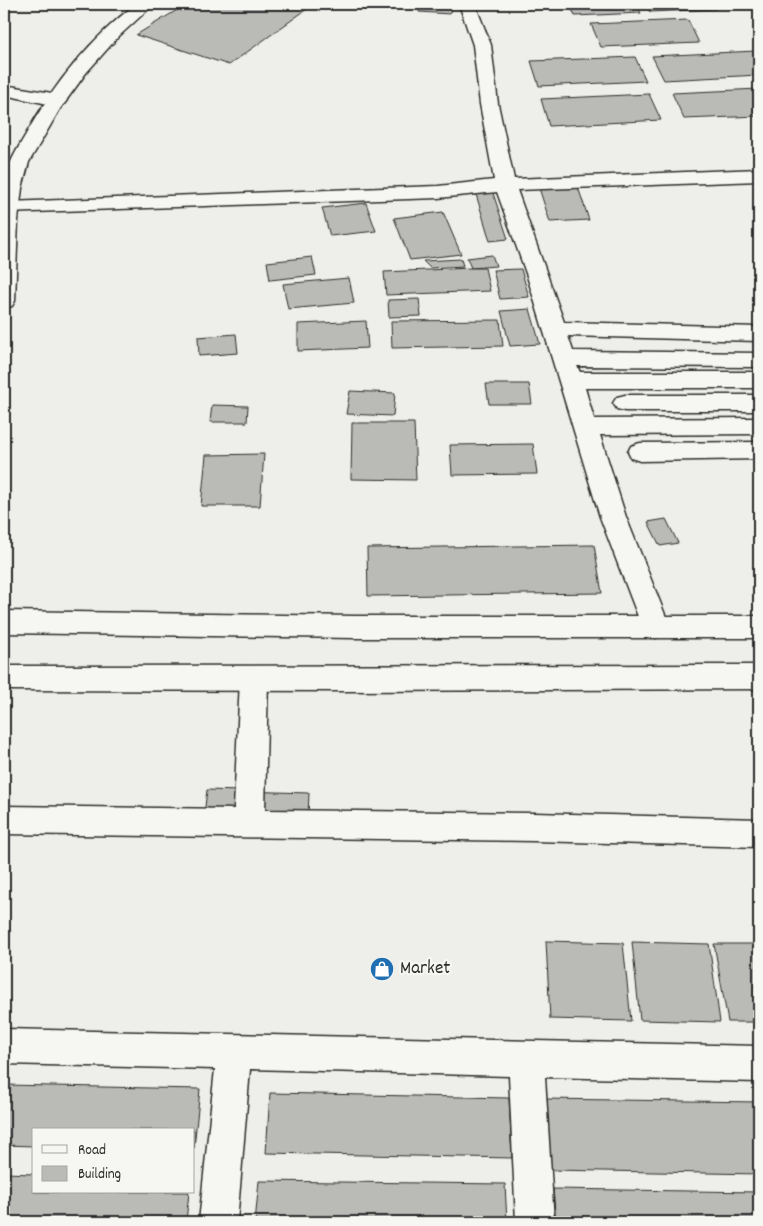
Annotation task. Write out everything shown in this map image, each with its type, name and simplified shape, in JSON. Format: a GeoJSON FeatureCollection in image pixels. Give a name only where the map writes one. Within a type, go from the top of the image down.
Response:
{"type":"FeatureCollection","features":[{"type":"Feature","properties":{"kind":"street"},"geometry":{"type":"LineString","coordinates":[[4,301],[8,208],[16,170],[58,100],[110,35],[146,4]]}},
{"type":"Feature","properties":{"kind":"street"},"geometry":{"type":"LineString","coordinates":[[468,4],[482,45],[489,104],[505,185],[538,276],[613,516],[656,627]]}},
{"type":"Feature","properties":{"kind":"street"},"geometry":{"type":"LineString","coordinates":[[4,90],[58,100]]}},
{"type":"Feature","properties":{"kind":"street"},"geometry":{"type":"LineString","coordinates":[[8,208],[438,192],[505,185],[759,175]]}},
{"type":"Feature","properties":{"kind":"street"},"geometry":{"type":"LineString","coordinates":[[555,329],[759,336]]}},
{"type":"Feature","properties":{"kind":"street"},"geometry":{"type":"LineString","coordinates":[[563,358],[759,360]]}},
{"type":"Feature","properties":{"kind":"street"},"geometry":{"type":"LineString","coordinates":[[570,380],[759,380]]}},
{"type":"Feature","properties":{"kind":"street"},"geometry":{"type":"LineString","coordinates":[[625,403],[759,403]]}},
{"type":"Feature","properties":{"kind":"street"},"geometry":{"type":"LineString","coordinates":[[584,427],[759,426]]}},
{"type":"Feature","properties":{"kind":"street"},"geometry":{"type":"LineString","coordinates":[[640,452],[759,450]]}},
{"type":"Feature","properties":{"kind":"street"},"geometry":{"type":"LineString","coordinates":[[4,622],[355,627],[759,627]]}},
{"type":"Feature","properties":{"kind":"street"},"geometry":{"type":"LineString","coordinates":[[4,678],[759,678]]}},
{"type":"Feature","properties":{"kind":"street"},"geometry":{"type":"LineString","coordinates":[[249,824],[254,679]]}},
{"type":"Feature","properties":{"kind":"street"},"geometry":{"type":"LineString","coordinates":[[4,820],[534,827],[759,833]]}},
{"type":"Feature","properties":{"kind":"street"},"geometry":{"type":"LineString","coordinates":[[4,1046],[759,1064]]}},
{"type":"Feature","properties":{"kind":"street"},"geometry":{"type":"LineString","coordinates":[[218,1222],[234,1052]]}},
{"type":"Feature","properties":{"kind":"street"},"geometry":{"type":"LineString","coordinates":[[526,1059],[535,1222]]}},
{"type":"Feature","properties":{"kind":"building"},"geometry":{"type":"Polygon","coordinates":[[[187,4],[314,4],[229,65],[136,35],[187,4]]]}},
{"type":"Feature","properties":{"kind":"building"},"geometry":{"type":"Polygon","coordinates":[[[420,4],[451,4],[450,14],[419,12],[420,4]]]}},
{"type":"Feature","properties":{"kind":"building"},"geometry":{"type":"Polygon","coordinates":[[[636,4],[641,13],[575,16],[570,5],[636,4]]]}},
{"type":"Feature","properties":{"kind":"building"},"geometry":{"type":"Polygon","coordinates":[[[646,4],[713,4],[716,9],[650,12],[646,4]]]}},
{"type":"Feature","properties":{"kind":"building"},"geometry":{"type":"Polygon","coordinates":[[[688,20],[699,43],[601,47],[591,24],[688,20]]]}},
{"type":"Feature","properties":{"kind":"building"},"geometry":{"type":"Polygon","coordinates":[[[756,51],[759,56],[759,75],[664,80],[652,56],[756,51]]]}},
{"type":"Feature","properties":{"kind":"building"},"geometry":{"type":"Polygon","coordinates":[[[635,57],[646,81],[539,86],[531,61],[635,57]]]}},
{"type":"Feature","properties":{"kind":"building"},"geometry":{"type":"Polygon","coordinates":[[[759,89],[759,116],[684,119],[672,93],[759,89]]]}},
{"type":"Feature","properties":{"kind":"building"},"geometry":{"type":"Polygon","coordinates":[[[649,94],[661,120],[549,126],[541,99],[649,94]]]}},
{"type":"Feature","properties":{"kind":"building"},"geometry":{"type":"Polygon","coordinates":[[[577,184],[589,220],[550,222],[538,185],[577,184]]]}},
{"type":"Feature","properties":{"kind":"building"},"geometry":{"type":"Polygon","coordinates":[[[492,190],[508,239],[490,241],[475,191],[492,190]]]}},
{"type":"Feature","properties":{"kind":"building"},"geometry":{"type":"Polygon","coordinates":[[[366,203],[376,231],[330,236],[322,208],[366,203]]]}},
{"type":"Feature","properties":{"kind":"building"},"geometry":{"type":"Polygon","coordinates":[[[443,212],[461,254],[410,260],[394,218],[443,212]]]}},
{"type":"Feature","properties":{"kind":"building"},"geometry":{"type":"Polygon","coordinates":[[[492,255],[496,266],[471,268],[467,258],[492,255]]]}},
{"type":"Feature","properties":{"kind":"building"},"geometry":{"type":"Polygon","coordinates":[[[312,257],[316,275],[270,280],[267,262],[312,257]]]}},
{"type":"Feature","properties":{"kind":"building"},"geometry":{"type":"Polygon","coordinates":[[[461,259],[463,266],[430,268],[423,261],[461,259]]]}},
{"type":"Feature","properties":{"kind":"building"},"geometry":{"type":"Polygon","coordinates":[[[485,268],[490,291],[386,295],[384,272],[485,268]]]}},
{"type":"Feature","properties":{"kind":"building"},"geometry":{"type":"Polygon","coordinates":[[[521,269],[529,297],[500,299],[493,270],[521,269]]]}},
{"type":"Feature","properties":{"kind":"building"},"geometry":{"type":"Polygon","coordinates":[[[349,278],[354,303],[288,309],[283,284],[349,278]]]}},
{"type":"Feature","properties":{"kind":"building"},"geometry":{"type":"Polygon","coordinates":[[[419,299],[421,316],[389,317],[388,300],[419,299]]]}},
{"type":"Feature","properties":{"kind":"building"},"geometry":{"type":"Polygon","coordinates":[[[530,309],[540,344],[510,346],[501,311],[530,309]]]}},
{"type":"Feature","properties":{"kind":"building"},"geometry":{"type":"Polygon","coordinates":[[[500,320],[503,346],[392,348],[391,321],[500,320]]]}},
{"type":"Feature","properties":{"kind":"building"},"geometry":{"type":"Polygon","coordinates":[[[366,321],[368,348],[298,351],[298,324],[366,321]]]}},
{"type":"Feature","properties":{"kind":"building"},"geometry":{"type":"Polygon","coordinates":[[[236,334],[238,353],[199,356],[198,337],[236,334]]]}},
{"type":"Feature","properties":{"kind":"building"},"geometry":{"type":"Polygon","coordinates":[[[486,384],[529,384],[532,404],[489,404],[486,384]]]}},
{"type":"Feature","properties":{"kind":"building"},"geometry":{"type":"Polygon","coordinates":[[[350,391],[395,393],[393,416],[346,414],[350,391]]]}},
{"type":"Feature","properties":{"kind":"building"},"geometry":{"type":"Polygon","coordinates":[[[212,405],[248,406],[247,422],[210,422],[212,405]]]}},
{"type":"Feature","properties":{"kind":"building"},"geometry":{"type":"Polygon","coordinates":[[[352,423],[414,423],[416,480],[351,479],[352,423]]]}},
{"type":"Feature","properties":{"kind":"building"},"geometry":{"type":"Polygon","coordinates":[[[533,444],[537,474],[452,475],[450,445],[533,444]]]}},
{"type":"Feature","properties":{"kind":"building"},"geometry":{"type":"Polygon","coordinates":[[[264,454],[260,506],[201,506],[206,455],[264,454]]]}},
{"type":"Feature","properties":{"kind":"building"},"geometry":{"type":"Polygon","coordinates":[[[666,519],[678,543],[660,546],[648,522],[666,519]]]}},
{"type":"Feature","properties":{"kind":"building"},"geometry":{"type":"Polygon","coordinates":[[[594,545],[602,593],[368,596],[367,548],[594,545]]]}},
{"type":"Feature","properties":{"kind":"building"},"geometry":{"type":"Polygon","coordinates":[[[207,790],[309,793],[308,817],[204,815],[207,790]]]}},
{"type":"Feature","properties":{"kind":"building"},"geometry":{"type":"Polygon","coordinates":[[[546,941],[623,943],[631,1021],[550,1019],[546,941]]]}},
{"type":"Feature","properties":{"kind":"building"},"geometry":{"type":"Polygon","coordinates":[[[632,942],[709,944],[720,1022],[640,1020],[632,942]]]}},
{"type":"Feature","properties":{"kind":"building"},"geometry":{"type":"Polygon","coordinates":[[[714,944],[759,944],[759,1022],[728,1022],[714,944]]]}},
{"type":"Feature","properties":{"kind":"building"},"geometry":{"type":"Polygon","coordinates":[[[4,1085],[200,1089],[195,1138],[195,1128],[32,1128],[32,1146],[4,1145],[4,1085]]]}},
{"type":"Feature","properties":{"kind":"building"},"geometry":{"type":"Polygon","coordinates":[[[270,1093],[509,1098],[512,1158],[266,1153],[270,1093]]]}},
{"type":"Feature","properties":{"kind":"building"},"geometry":{"type":"Polygon","coordinates":[[[545,1099],[759,1102],[759,1174],[551,1170],[545,1099]]]}},
{"type":"Feature","properties":{"kind":"building"},"geometry":{"type":"Polygon","coordinates":[[[4,1173],[32,1174],[32,1194],[189,1194],[186,1222],[4,1222],[4,1173]]]}},
{"type":"Feature","properties":{"kind":"building"},"geometry":{"type":"Polygon","coordinates":[[[259,1181],[505,1184],[507,1222],[255,1222],[259,1181]]]}},
{"type":"Feature","properties":{"kind":"building"},"geometry":{"type":"Polygon","coordinates":[[[553,1189],[759,1192],[759,1222],[556,1222],[553,1189]]]}},
{"type":"Feature","properties":{"kind":"place","name":"Market"},"geometry":{"type":"Point","coordinates":[382,969]}}]}
